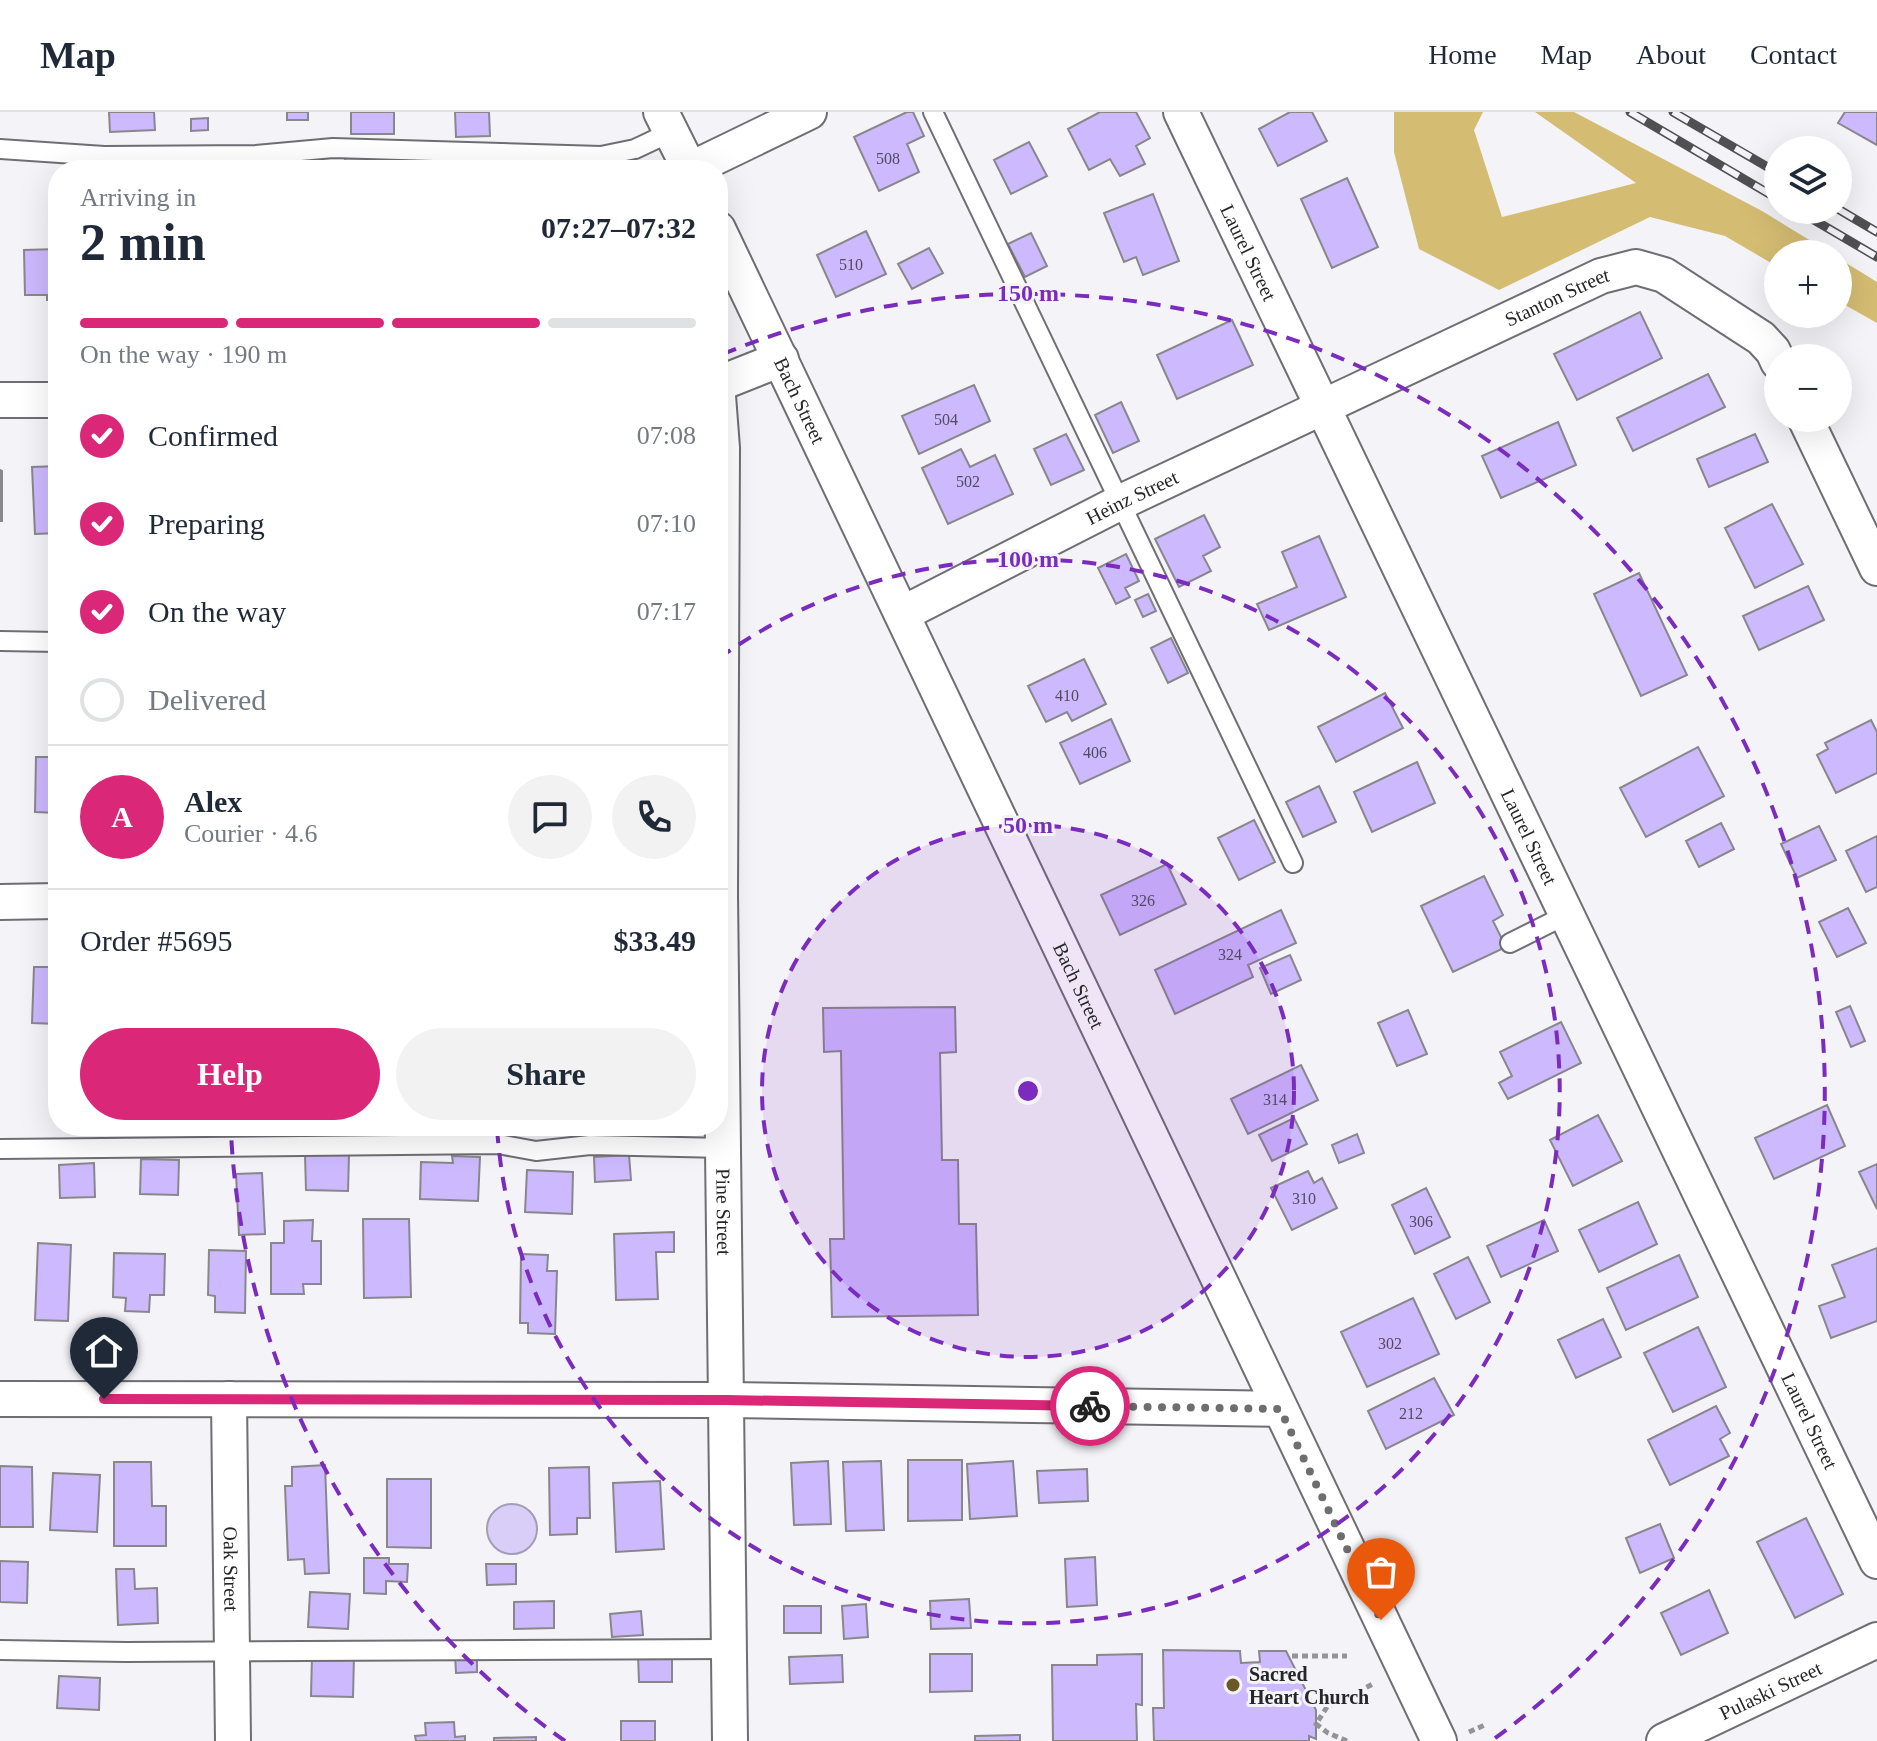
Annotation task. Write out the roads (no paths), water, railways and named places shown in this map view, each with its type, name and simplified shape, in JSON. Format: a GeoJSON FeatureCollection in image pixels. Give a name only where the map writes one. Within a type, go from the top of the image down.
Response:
{"type":"FeatureCollection","features":[{"type":"Feature","properties":{"kind":"street"},"geometry":{"type":"LineString","coordinates":[[711,160],[809,112]]}},
{"type":"Feature","properties":{"kind":"street","name":"Laurel Street"},"geometry":{"type":"LineString","coordinates":[[1181,112],[1877,1561]]}},
{"type":"Feature","properties":{"kind":"street"},"geometry":{"type":"LineString","coordinates":[[666,122],[685,160]]}},
{"type":"Feature","properties":{"kind":"street","name":"Bach Street"},"geometry":{"type":"LineString","coordinates":[[728,250],[1439,1741]]}},
{"type":"Feature","properties":{"kind":"street","name":"Stanton Street"},"geometry":{"type":"LineString","coordinates":[[1321,407],[1601,276],[1636,267],[1664,275],[1761,338],[1765,344]]}},
{"type":"Feature","properties":{"kind":"street"},"geometry":{"type":"LineString","coordinates":[[728,380],[781,359]]}},
{"type":"Feature","properties":{"kind":"street"},"geometry":{"type":"LineString","coordinates":[[0,400],[48,400]]}},
{"type":"Feature","properties":{"kind":"street","name":"Heinz Street"},"geometry":{"type":"LineString","coordinates":[[902,614],[1119,503],[1321,407]]}},
{"type":"Feature","properties":{"kind":"street"},"geometry":{"type":"LineString","coordinates":[[1812,432],[1877,568]]}},
{"type":"Feature","properties":{"kind":"street"},"geometry":{"type":"LineString","coordinates":[[0,902],[48,901]]}},
{"type":"Feature","properties":{"kind":"street","name":"Pine Street"},"geometry":{"type":"LineString","coordinates":[[724,1136],[730,1741]]}},
{"type":"Feature","properties":{"kind":"street"},"geometry":{"type":"LineString","coordinates":[[0,1399],[726,1400],[1280,1409]]}},
{"type":"Feature","properties":{"kind":"street","name":"Oak Street"},"geometry":{"type":"LineString","coordinates":[[229,1399],[233,1741]]}},
{"type":"Feature","properties":{"kind":"street","name":"Pulaski Street"},"geometry":{"type":"LineString","coordinates":[[1664,1741],[1877,1640]]}},
{"type":"Feature","properties":{"kind":"lane"},"geometry":{"type":"LineString","coordinates":[[933,112],[1293,863]]}},
{"type":"Feature","properties":{"kind":"lane"},"geometry":{"type":"LineString","coordinates":[[0,149],[104,156],[256,155],[333,148],[601,156],[635,149],[666,122]]}},
{"type":"Feature","properties":{"kind":"lane"},"geometry":{"type":"LineString","coordinates":[[0,641],[48,642]]}},
{"type":"Feature","properties":{"kind":"lane"},"geometry":{"type":"LineString","coordinates":[[1510,943],[1566,915]]}},
{"type":"Feature","properties":{"kind":"lane"},"geometry":{"type":"LineString","coordinates":[[0,1149],[498,1144],[536,1151],[590,1145],[724,1148]]}},
{"type":"Feature","properties":{"kind":"lane"},"geometry":{"type":"LineString","coordinates":[[0,1650],[729,1649]]}},
{"type":"Feature","properties":{"kind":"railway"},"geometry":{"type":"LineString","coordinates":[[1630,112],[1764,191]]}},
{"type":"Feature","properties":{"kind":"railway"},"geometry":{"type":"LineString","coordinates":[[1673,112],[1764,165]]}},
{"type":"Feature","properties":{"kind":"railway"},"geometry":{"type":"LineString","coordinates":[[1852,217],[1877,232]]}},
{"type":"Feature","properties":{"kind":"railway"},"geometry":{"type":"LineString","coordinates":[[1821,224],[1877,257]]}},
{"type":"Feature","properties":{"kind":"place","name":"Sacred Heart Church"},"geometry":{"type":"Point","coordinates":[1233,1685]}}]}
